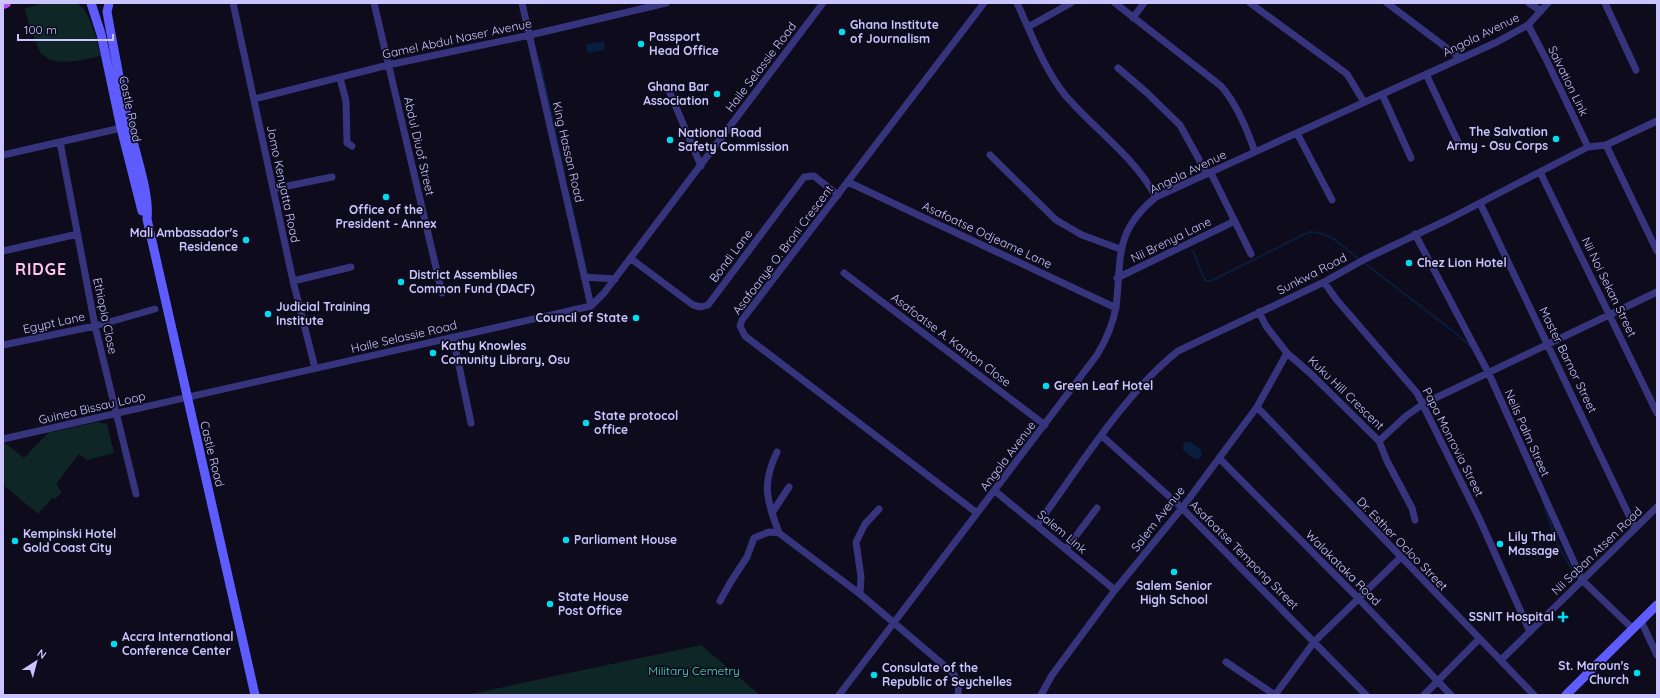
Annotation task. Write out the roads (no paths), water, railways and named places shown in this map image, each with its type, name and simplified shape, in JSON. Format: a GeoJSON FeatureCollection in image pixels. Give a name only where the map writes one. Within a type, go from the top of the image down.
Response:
{"type":"FeatureCollection","features":[{"type":"Feature","properties":{"kind":"main road","name":"Castle Road"},"geometry":{"type":"LineString","coordinates":[[92,3],[101,34],[121,128],[137,193],[143,214],[147,219]]}},
{"type":"Feature","properties":{"kind":"main road","name":"Castle Road"},"geometry":{"type":"LineString","coordinates":[[109,3],[107,12],[129,126],[148,212],[147,219],[186,397],[255,695]]}},
{"type":"Feature","properties":{"kind":"main road"},"geometry":{"type":"LineString","coordinates":[[1566,695],[1657,606]]}},
{"type":"Feature","properties":{"kind":"street","name":"Jomo Kenyatta Road"},"geometry":{"type":"LineString","coordinates":[[233,3],[293,281],[315,368]]}},
{"type":"Feature","properties":{"kind":"street","name":"Abdul Diuof Street"},"geometry":{"type":"LineString","coordinates":[[374,3],[442,294]]}},
{"type":"Feature","properties":{"kind":"street","name":"King Hassan Road"},"geometry":{"type":"LineString","coordinates":[[522,3],[591,306]]}},
{"type":"Feature","properties":{"kind":"street","name":"Gamel Abdul Naser Avenue"},"geometry":{"type":"LineString","coordinates":[[254,99],[388,65],[530,35],[666,3]]}},
{"type":"Feature","properties":{"kind":"street","name":"Haile Selassie Road"},"geometry":{"type":"LineString","coordinates":[[186,397],[591,306],[615,279],[823,3]]}},
{"type":"Feature","properties":{"kind":"street","name":"Asafoanye O. Broni Crescent"},"geometry":{"type":"LineString","coordinates":[[978,513],[745,336],[741,330],[742,320],[984,3]]}},
{"type":"Feature","properties":{"kind":"street"},"geometry":{"type":"LineString","coordinates":[[1017,3],[1042,59],[1056,83],[1081,112],[1139,170],[1156,197]]}},
{"type":"Feature","properties":{"kind":"street"},"geometry":{"type":"LineString","coordinates":[[1028,26],[1071,3]]}},
{"type":"Feature","properties":{"kind":"street"},"geometry":{"type":"LineString","coordinates":[[1114,3],[1221,86],[1228,94],[1244,125],[1255,152]]}},
{"type":"Feature","properties":{"kind":"street"},"geometry":{"type":"LineString","coordinates":[[1133,18],[1144,3]]}},
{"type":"Feature","properties":{"kind":"street"},"geometry":{"type":"LineString","coordinates":[[1250,3],[1347,74],[1364,102]]}},
{"type":"Feature","properties":{"kind":"street"},"geometry":{"type":"LineString","coordinates":[[1387,3],[1460,58]]}},
{"type":"Feature","properties":{"kind":"street"},"geometry":{"type":"LineString","coordinates":[[1529,3],[1541,11]]}},
{"type":"Feature","properties":{"kind":"street","name":"Angola Avenue"},"geometry":{"type":"LineString","coordinates":[[839,695],[1097,355],[1112,325],[1116,308],[1120,249],[1131,223],[1144,207],[1156,197],[1497,42],[1528,25],[1548,3]]}},
{"type":"Feature","properties":{"kind":"street"},"geometry":{"type":"LineString","coordinates":[[1604,3],[1636,70]]}},
{"type":"Feature","properties":{"kind":"street","name":"Salvation Link"},"geometry":{"type":"LineString","coordinates":[[1528,25],[1588,147]]}},
{"type":"Feature","properties":{"kind":"street"},"geometry":{"type":"LineString","coordinates":[[1118,68],[1146,92],[1180,125],[1189,138],[1235,220],[1251,254]]}},
{"type":"Feature","properties":{"kind":"street"},"geometry":{"type":"LineString","coordinates":[[1426,74],[1459,144]]}},
{"type":"Feature","properties":{"kind":"street"},"geometry":{"type":"LineString","coordinates":[[340,78],[346,101],[347,143],[352,146]]}},
{"type":"Feature","properties":{"kind":"street"},"geometry":{"type":"LineString","coordinates":[[667,86],[701,166]]}},
{"type":"Feature","properties":{"kind":"street"},"geometry":{"type":"LineString","coordinates":[[1382,94],[1411,158]]}},
{"type":"Feature","properties":{"kind":"street","name":"Sunkwa Road"},"geometry":{"type":"LineString","coordinates":[[1037,525],[1127,402],[1172,356],[1187,346],[1324,282],[1362,261],[1480,203],[1588,147],[1606,145],[1657,121]]}},
{"type":"Feature","properties":{"kind":"street"},"geometry":{"type":"LineString","coordinates":[[3,156],[121,128]]}},
{"type":"Feature","properties":{"kind":"street"},"geometry":{"type":"LineString","coordinates":[[1297,133],[1332,200]]}},
{"type":"Feature","properties":{"kind":"street","name":"Ethiopia Close"},"geometry":{"type":"LineString","coordinates":[[60,142],[95,326],[136,494]]}},
{"type":"Feature","properties":{"kind":"street"},"geometry":{"type":"LineString","coordinates":[[1606,145],[1657,251]]}},
{"type":"Feature","properties":{"kind":"street"},"geometry":{"type":"LineString","coordinates":[[990,155],[1056,220],[1082,235],[1120,249]]}},
{"type":"Feature","properties":{"kind":"street","name":"Nii Noi Sekan Street"},"geometry":{"type":"LineString","coordinates":[[1540,172],[1657,413]]}},
{"type":"Feature","properties":{"kind":"street","name":"Bondi Lane"},"geometry":{"type":"LineString","coordinates":[[630,258],[693,305],[701,307],[708,305],[804,177],[814,176],[838,195]]}},
{"type":"Feature","properties":{"kind":"street"},"geometry":{"type":"LineString","coordinates":[[273,189],[332,177]]}},
{"type":"Feature","properties":{"kind":"street","name":"Asafoatse Odjeame Lane"},"geometry":{"type":"LineString","coordinates":[[848,182],[1116,308]]}},
{"type":"Feature","properties":{"kind":"street","name":"Master Barnor Street"},"geometry":{"type":"LineString","coordinates":[[1480,203],[1635,528]]}},
{"type":"Feature","properties":{"kind":"street","name":"Nii Brenya Lane"},"geometry":{"type":"LineString","coordinates":[[1117,278],[1235,220]]}},
{"type":"Feature","properties":{"kind":"street"},"geometry":{"type":"LineString","coordinates":[[3,251],[78,234]]}},
{"type":"Feature","properties":{"kind":"street","name":"Neils Palm Street"},"geometry":{"type":"LineString","coordinates":[[1415,234],[1488,374],[1582,580],[1633,629]]}},
{"type":"Feature","properties":{"kind":"street"},"geometry":{"type":"LineString","coordinates":[[293,281],[351,267]]}},
{"type":"Feature","properties":{"kind":"street","name":"Asafoatse A. Kanton Close"},"geometry":{"type":"LineString","coordinates":[[844,273],[1045,425]]}},
{"type":"Feature","properties":{"kind":"street"},"geometry":{"type":"LineString","coordinates":[[584,277],[615,279]]}},
{"type":"Feature","properties":{"kind":"street","name":"Papa Monrovia Street"},"geometry":{"type":"LineString","coordinates":[[1324,282],[1336,299],[1407,380],[1423,404],[1482,524],[1530,632]]}},
{"type":"Feature","properties":{"kind":"street"},"geometry":{"type":"LineString","coordinates":[[1379,441],[1413,410],[1423,404],[1611,316],[1657,292]]}},
{"type":"Feature","properties":{"kind":"street","name":"Egypt Lane"},"geometry":{"type":"LineString","coordinates":[[3,345],[95,326],[155,309]]}},
{"type":"Feature","properties":{"kind":"street","name":"Kuku Hill Crescent"},"geometry":{"type":"LineString","coordinates":[[1259,312],[1266,326],[1287,353],[1310,373],[1379,441],[1387,461],[1412,508],[1415,520]]}},
{"type":"Feature","properties":{"kind":"street"},"geometry":{"type":"LineString","coordinates":[[452,337],[471,423]]}},
{"type":"Feature","properties":{"kind":"street","name":"Salem Avenue"},"geometry":{"type":"LineString","coordinates":[[1041,695],[1052,675],[1115,590],[1182,508],[1256,407],[1287,353]]}},
{"type":"Feature","properties":{"kind":"street","name":"Guinea Bissau Loop"},"geometry":{"type":"LineString","coordinates":[[3,439],[186,397]]}},
{"type":"Feature","properties":{"kind":"street","name":"Dr. Esther Ocloo Street"},"geometry":{"type":"LineString","coordinates":[[1256,407],[1534,695]]}},
{"type":"Feature","properties":{"kind":"street","name":"Asafoatse Tempong Street"},"geometry":{"type":"LineString","coordinates":[[1102,436],[1182,508],[1366,695]]}},
{"type":"Feature","properties":{"kind":"street"},"geometry":{"type":"LineString","coordinates":[[778,452],[769,468],[767,497],[779,533]]}},
{"type":"Feature","properties":{"kind":"street","name":"Walakataka Road"},"geometry":{"type":"LineString","coordinates":[[1219,458],[1358,598],[1451,695]]}},
{"type":"Feature","properties":{"kind":"street"},"geometry":{"type":"LineString","coordinates":[[772,513],[789,486]]}},
{"type":"Feature","properties":{"kind":"street","name":"Salem Link"},"geometry":{"type":"LineString","coordinates":[[994,491],[1115,590]]}},
{"type":"Feature","properties":{"kind":"street","name":"Nii Saban Atsen Road"},"geometry":{"type":"LineString","coordinates":[[1501,660],[1657,507]]}},
{"type":"Feature","properties":{"kind":"street"},"geometry":{"type":"LineString","coordinates":[[1066,549],[1097,508]]}},
{"type":"Feature","properties":{"kind":"street"},"geometry":{"type":"LineString","coordinates":[[860,594],[861,577],[856,542],[865,524],[879,509]]}},
{"type":"Feature","properties":{"kind":"street"},"geometry":{"type":"LineString","coordinates":[[720,601],[730,583],[748,557],[754,538],[769,532],[779,533],[860,594],[953,673],[959,683],[958,695]]}},
{"type":"Feature","properties":{"kind":"street"},"geometry":{"type":"LineString","coordinates":[[1226,662],[1279,694],[1314,642],[1401,557]]}},
{"type":"Feature","properties":{"kind":"street"},"geometry":{"type":"LineString","coordinates":[[1641,621],[1657,655]]}},
{"type":"Feature","properties":{"kind":"street"},"geometry":{"type":"LineString","coordinates":[[1424,695],[1479,638]]}},
{"type":"Feature","properties":{"kind":"water"},"geometry":{"type":"Polygon","coordinates":[[[604,41],[605,50],[587,53],[586,44],[604,41]]]}},
{"type":"Feature","properties":{"kind":"water"},"geometry":{"type":"Polygon","coordinates":[[[1185,442],[1191,442],[1201,449],[1202,455],[1199,459],[1194,459],[1183,450],[1185,442]]]}},
{"type":"Feature","properties":{"kind":"waterway"},"geometry":{"type":"LineString","coordinates":[[540,62],[565,176]]}},
{"type":"Feature","properties":{"kind":"waterway"},"geometry":{"type":"LineString","coordinates":[[570,198],[587,273]]}},
{"type":"Feature","properties":{"kind":"waterway"},"geometry":{"type":"LineString","coordinates":[[1193,251],[1206,281],[1211,281],[1309,232],[1324,234],[1331,237],[1359,259]]}},
{"type":"Feature","properties":{"kind":"waterway"},"geometry":{"type":"LineString","coordinates":[[1363,262],[1458,335],[1471,347]]}},
{"type":"Feature","properties":{"kind":"waterway"},"geometry":{"type":"LineString","coordinates":[[1542,499],[1558,545],[1574,573]]}},
{"type":"Feature","properties":{"kind":"place","name":"Ghana Institute of Journalism"},"geometry":{"type":"Point","coordinates":[842,32]}},
{"type":"Feature","properties":{"kind":"place","name":"Passport Head Office"},"geometry":{"type":"Point","coordinates":[641,44]}},
{"type":"Feature","properties":{"kind":"place","name":"Ghana Bar Association"},"geometry":{"type":"Point","coordinates":[717,94]}},
{"type":"Feature","properties":{"kind":"place","name":"The Salvation Army - Osu Corps"},"geometry":{"type":"Point","coordinates":[1556,139]}},
{"type":"Feature","properties":{"kind":"place","name":"National Road Safety Commission"},"geometry":{"type":"Point","coordinates":[670,140]}},
{"type":"Feature","properties":{"kind":"place","name":"Office of the President - Annex"},"geometry":{"type":"Point","coordinates":[386,197]}},
{"type":"Feature","properties":{"kind":"place","name":"Mali Ambassador's Residence"},"geometry":{"type":"Point","coordinates":[246,240]}},
{"type":"Feature","properties":{"kind":"place","name":"Chez Lion Hotel"},"geometry":{"type":"Point","coordinates":[1409,263]}},
{"type":"Feature","properties":{"kind":"place","name":"District Assemblies Common Fund (DACF)"},"geometry":{"type":"Point","coordinates":[401,282]}},
{"type":"Feature","properties":{"kind":"place","name":"Judicial Training Institute"},"geometry":{"type":"Point","coordinates":[268,314]}},
{"type":"Feature","properties":{"kind":"place","name":"Council of State"},"geometry":{"type":"Point","coordinates":[636,318]}},
{"type":"Feature","properties":{"kind":"place","name":"Kathy Knowles Comunity Library, Osu"},"geometry":{"type":"Point","coordinates":[433,353]}},
{"type":"Feature","properties":{"kind":"place","name":"Green Leaf Hotel"},"geometry":{"type":"Point","coordinates":[1046,386]}},
{"type":"Feature","properties":{"kind":"place","name":"State protocol office"},"geometry":{"type":"Point","coordinates":[586,423]}},
{"type":"Feature","properties":{"kind":"place","name":"Parliament House"},"geometry":{"type":"Point","coordinates":[566,540]}},
{"type":"Feature","properties":{"kind":"place","name":"Kempinski Hotel Gold Coast City"},"geometry":{"type":"Point","coordinates":[15,541]}},
{"type":"Feature","properties":{"kind":"place","name":"Lily Thai Massage"},"geometry":{"type":"Point","coordinates":[1500,544]}},
{"type":"Feature","properties":{"kind":"place","name":"Salem Senior High School"},"geometry":{"type":"Point","coordinates":[1174,572]}},
{"type":"Feature","properties":{"kind":"place","name":"State House Post Office"},"geometry":{"type":"Point","coordinates":[550,604]}},
{"type":"Feature","properties":{"kind":"place","name":"SSNIT Hospital"},"geometry":{"type":"Point","coordinates":[1563,617]}},
{"type":"Feature","properties":{"kind":"place","name":"Accra International Conference Center"},"geometry":{"type":"Point","coordinates":[114,644]}},
{"type":"Feature","properties":{"kind":"place","name":"St. Maroun's Church"},"geometry":{"type":"Point","coordinates":[1637,673]}},
{"type":"Feature","properties":{"kind":"place","name":"Consulate of the Republic of Seychelles"},"geometry":{"type":"Point","coordinates":[874,675]}},
{"type":"Feature","properties":{"kind":"district","name":"RIDGE"},"geometry":{"type":"Point","coordinates":[41,269]}},
{"type":"Feature","properties":{"kind":"park label","name":"Military Cemetry"},"geometry":{"type":"Point","coordinates":[694,671]}}]}
